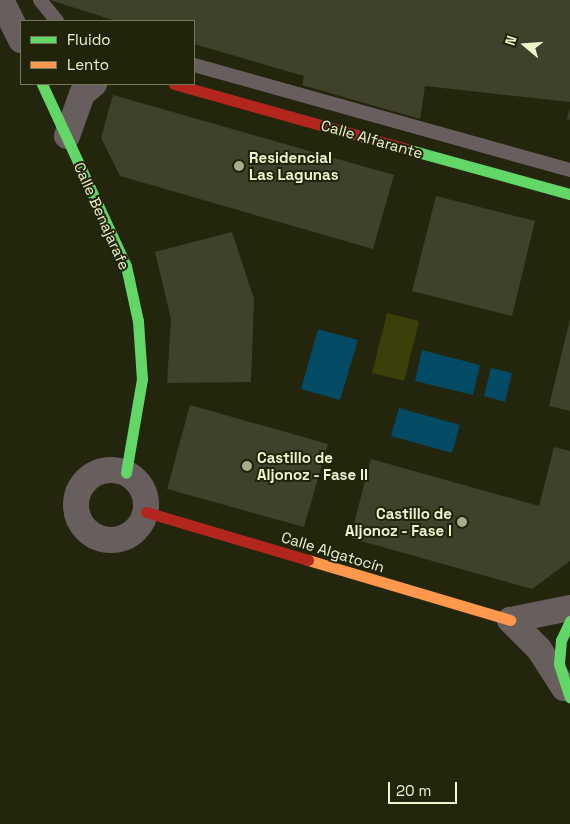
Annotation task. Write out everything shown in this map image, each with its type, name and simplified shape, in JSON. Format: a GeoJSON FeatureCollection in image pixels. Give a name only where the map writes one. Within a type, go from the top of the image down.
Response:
{"type":"FeatureCollection","features":[{"type":"Feature","properties":{"kind":"street"},"geometry":{"type":"LineString","coordinates":[[2,0],[20,36]]}},
{"type":"Feature","properties":{"kind":"street","name":"Calle Benajarafe"},"geometry":{"type":"LineString","coordinates":[[42,85],[126,266],[138,321],[142,380],[126,473]]}},
{"type":"Feature","properties":{"kind":"street"},"geometry":{"type":"LineString","coordinates":[[67,136],[82,94],[93,85]]}},
{"type":"Feature","properties":{"kind":"street","name":"Calle Alfarante"},"geometry":{"type":"LineString","coordinates":[[178,85],[570,194]]}},
{"type":"Feature","properties":{"kind":"street"},"geometry":{"type":"LineString","coordinates":[[104,470],[126,473],[142,488],[146,512],[142,524],[124,539],[99,539],[80,524],[76,502],[85,481],[104,470]]}},
{"type":"Feature","properties":{"kind":"street","name":"Calle Algatocín"},"geometry":{"type":"LineString","coordinates":[[146,512],[510,620]]}},
{"type":"Feature","properties":{"kind":"street"},"geometry":{"type":"LineString","coordinates":[[510,620],[570,608]]}},
{"type":"Feature","properties":{"kind":"street"},"geometry":{"type":"LineString","coordinates":[[510,620],[539,649],[567,692]]}},
{"type":"Feature","properties":{"kind":"street"},"geometry":{"type":"LineString","coordinates":[[567,692],[561,640],[570,621]]}},
{"type":"Feature","properties":{"kind":"lane"},"geometry":{"type":"LineString","coordinates":[[40,0],[56,20]]}},
{"type":"Feature","properties":{"kind":"lane"},"geometry":{"type":"LineString","coordinates":[[195,65],[570,170]]}},
{"type":"Feature","properties":{"kind":"green space"},"geometry":{"type":"Polygon","coordinates":[[[387,313],[419,321],[404,381],[372,373],[387,313]]]}},
{"type":"Feature","properties":{"kind":"water"},"geometry":{"type":"Polygon","coordinates":[[[318,329],[358,340],[340,400],[301,389],[318,329]]]}},
{"type":"Feature","properties":{"kind":"water"},"geometry":{"type":"Polygon","coordinates":[[[422,350],[480,365],[473,395],[415,381],[422,350]]]}},
{"type":"Feature","properties":{"kind":"water"},"geometry":{"type":"Polygon","coordinates":[[[491,368],[512,373],[505,402],[484,396],[491,368]]]}},
{"type":"Feature","properties":{"kind":"water"},"geometry":{"type":"Polygon","coordinates":[[[399,408],[460,425],[452,453],[391,436],[399,408]]]}},
{"type":"Feature","properties":{"kind":"building"},"geometry":{"type":"Polygon","coordinates":[[[50,0],[570,0],[570,102],[425,86],[420,119],[302,85],[304,76],[195,44],[195,20],[113,20],[50,0]]]}},
{"type":"Feature","properties":{"kind":"building","name":"Residencial Las Lagunas"},"geometry":{"type":"Polygon","coordinates":[[[113,95],[394,175],[373,249],[120,176],[101,138],[113,95]]]}},
{"type":"Feature","properties":{"kind":"building"},"geometry":{"type":"Polygon","coordinates":[[[570,107],[570,120],[567,119],[570,107]]]}},
{"type":"Feature","properties":{"kind":"building"},"geometry":{"type":"Polygon","coordinates":[[[436,196],[535,221],[512,316],[412,291],[436,196]]]}},
{"type":"Feature","properties":{"kind":"building"},"geometry":{"type":"Polygon","coordinates":[[[232,232],[254,299],[251,382],[167,383],[171,319],[155,252],[232,232]]]}},
{"type":"Feature","properties":{"kind":"building"},"geometry":{"type":"Polygon","coordinates":[[[570,319],[570,411],[549,406],[570,319]]]}},
{"type":"Feature","properties":{"kind":"building","name":"Castillo de Aljonoz - Fase II"},"geometry":{"type":"Polygon","coordinates":[[[190,405],[328,444],[304,527],[167,489],[190,405]]]}},
{"type":"Feature","properties":{"kind":"building","name":"Castillo de Aljonoz - Fase I"},"geometry":{"type":"Polygon","coordinates":[[[554,447],[570,451],[570,561],[532,589],[350,538],[371,459],[539,506],[554,447]]]}},
{"type":"Feature","properties":{"kind":"traffic: fast"},"geometry":{"type":"LineString","coordinates":[[42,85],[126,266],[138,321],[142,379],[126,473]]}},
{"type":"Feature","properties":{"kind":"traffic: fast"},"geometry":{"type":"LineString","coordinates":[[410,150],[570,194]]}},
{"type":"Feature","properties":{"kind":"traffic: fast"},"geometry":{"type":"LineString","coordinates":[[570,621],[561,640],[559,664],[570,697]]}},
{"type":"Feature","properties":{"kind":"traffic: slow"},"geometry":{"type":"LineString","coordinates":[[308,560],[510,620]]}},
{"type":"Feature","properties":{"kind":"traffic: jam"},"geometry":{"type":"LineString","coordinates":[[178,85],[410,150]]}},
{"type":"Feature","properties":{"kind":"traffic: jam"},"geometry":{"type":"LineString","coordinates":[[146,512],[308,560]]}},
{"type":"Feature","properties":{"kind":"place","name":"Residencial Las Lagunas"},"geometry":{"type":"Point","coordinates":[239,166]}},
{"type":"Feature","properties":{"kind":"place","name":"Castillo de Aljonoz - Fase II"},"geometry":{"type":"Point","coordinates":[247,466]}},
{"type":"Feature","properties":{"kind":"place","name":"Castillo de Aljonoz - Fase I"},"geometry":{"type":"Point","coordinates":[462,522]}}]}
